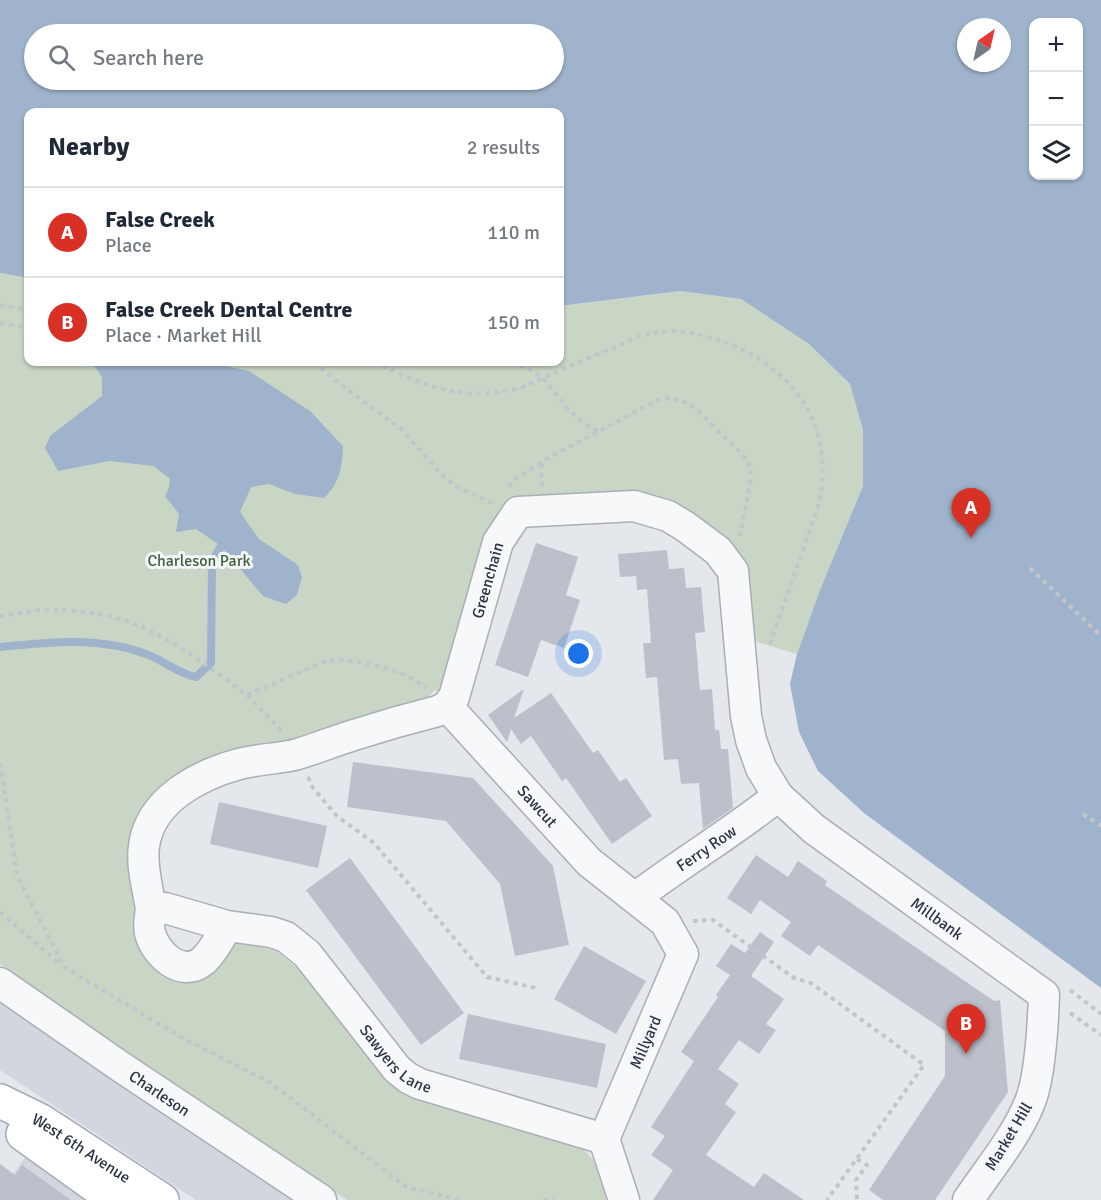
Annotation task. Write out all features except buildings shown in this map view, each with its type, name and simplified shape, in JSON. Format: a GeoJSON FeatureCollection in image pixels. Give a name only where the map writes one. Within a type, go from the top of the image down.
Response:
{"type":"FeatureCollection","features":[{"type":"Feature","properties":{"kind":"main road","name":"West 6th Avenue"},"geometry":{"type":"LineString","coordinates":[[0,1101],[41,1121],[162,1200]]}},
{"type":"Feature","properties":{"kind":"main road","name":"West 6th Avenue"},"geometry":{"type":"LineString","coordinates":[[0,1112],[28,1139],[115,1200]]}},
{"type":"Feature","properties":{"kind":"street"},"geometry":{"type":"LineString","coordinates":[[523,505],[634,506],[653,510],[668,516],[718,551],[734,571],[746,716],[751,740],[761,768],[778,796]]}},
{"type":"Feature","properties":{"kind":"street","name":"Greenchain"},"geometry":{"type":"LineString","coordinates":[[447,706],[458,686],[498,542],[523,505]]}},
{"type":"Feature","properties":{"kind":"street"},"geometry":{"type":"LineString","coordinates":[[226,926],[214,948],[201,963],[192,966],[172,963],[163,957],[154,945],[149,931],[151,909],[144,870],[143,846],[149,825],[169,800],[186,787],[212,773],[240,764],[296,754],[355,734],[438,711],[447,706]]}},
{"type":"Feature","properties":{"kind":"street","name":"Sawcut"},"geometry":{"type":"LineString","coordinates":[[447,706],[589,862],[635,898]]}},
{"type":"Feature","properties":{"kind":"street","name":"Ferry Row"},"geometry":{"type":"LineString","coordinates":[[635,898],[675,867],[747,821],[778,796]]}},
{"type":"Feature","properties":{"kind":"street","name":"Millbank"},"geometry":{"type":"LineString","coordinates":[[778,796],[814,829],[1044,995]]}},
{"type":"Feature","properties":{"kind":"street","name":"Millyard"},"geometry":{"type":"LineString","coordinates":[[604,1139],[682,954],[665,922],[635,898]]}},
{"type":"Feature","properties":{"kind":"street","name":"Sawyers Lane"},"geometry":{"type":"LineString","coordinates":[[151,909],[165,908],[226,926],[271,932],[286,937],[298,945],[398,1069],[408,1078],[420,1084],[604,1139]]}},
{"type":"Feature","properties":{"kind":"street","name":"Charleson"},"geometry":{"type":"LineString","coordinates":[[0,982],[121,1067],[321,1200]]}},
{"type":"Feature","properties":{"kind":"street","name":"Market Hill"},"geometry":{"type":"LineString","coordinates":[[968,1200],[1014,1133],[1032,1099],[1044,995]]}},
{"type":"Feature","properties":{"kind":"street"},"geometry":{"type":"LineString","coordinates":[[604,1139],[624,1200]]}},
{"type":"Feature","properties":{"kind":"path"},"geometry":{"type":"LineString","coordinates":[[0,305],[24,309]]}},
{"type":"Feature","properties":{"kind":"path"},"geometry":{"type":"LineString","coordinates":[[0,323],[24,327]]}},
{"type":"Feature","properties":{"kind":"path"},"geometry":{"type":"LineString","coordinates":[[382,366],[410,379],[459,393],[481,395],[501,393],[522,388],[636,338],[658,331],[710,337],[735,346],[780,374],[808,407],[816,427],[824,468],[818,507],[765,658]]}},
{"type":"Feature","properties":{"kind":"path"},"geometry":{"type":"LineString","coordinates":[[319,366],[401,429],[432,465],[459,488],[475,497],[523,505]]}},
{"type":"Feature","properties":{"kind":"path"},"geometry":{"type":"LineString","coordinates":[[519,366],[543,378],[567,410],[582,423],[600,432]]}},
{"type":"Feature","properties":{"kind":"path"},"geometry":{"type":"LineString","coordinates":[[523,505],[510,484],[517,478],[546,459],[658,400],[677,399],[692,406],[733,444],[747,460],[751,469],[734,571]]}},
{"type":"Feature","properties":{"kind":"path"},"geometry":{"type":"LineString","coordinates":[[523,505],[546,459]]}},
{"type":"Feature","properties":{"kind":"path"},"geometry":{"type":"LineString","coordinates":[[1030,568],[1101,636]]}},
{"type":"Feature","properties":{"kind":"path"},"geometry":{"type":"LineString","coordinates":[[0,616],[54,609],[114,618],[136,624],[160,636],[217,673],[247,695],[285,735],[313,788],[337,816],[374,843],[487,977],[536,988]]}},
{"type":"Feature","properties":{"kind":"path"},"geometry":{"type":"LineString","coordinates":[[247,695],[326,662],[338,660],[403,673],[424,686],[447,706]]}},
{"type":"Feature","properties":{"kind":"path"},"geometry":{"type":"LineString","coordinates":[[0,763],[17,875],[64,967]]}},
{"type":"Feature","properties":{"kind":"path"},"geometry":{"type":"LineString","coordinates":[[1083,814],[1101,826]]}},
{"type":"Feature","properties":{"kind":"path"},"geometry":{"type":"LineString","coordinates":[[0,912],[64,967],[181,1037],[271,1083],[406,1187],[461,1200]]}},
{"type":"Feature","properties":{"kind":"path"},"geometry":{"type":"LineString","coordinates":[[665,922],[714,920],[794,978],[811,983],[924,1065],[827,1200]]}},
{"type":"Feature","properties":{"kind":"path"},"geometry":{"type":"LineString","coordinates":[[1044,995],[1101,1035]]}},
{"type":"Feature","properties":{"kind":"path"},"geometry":{"type":"LineString","coordinates":[[857,1159],[867,1165],[856,1180],[857,1200]]}},
{"type":"Feature","properties":{"kind":"path"},"geometry":{"type":"LineString","coordinates":[[543,1200],[551,1200]]}},
{"type":"Feature","properties":{"kind":"shaded area"},"geometry":{"type":"Polygon","coordinates":[[[0,999],[296,1200],[196,1200],[0,1070],[0,999]]]}},
{"type":"Feature","properties":{"kind":"shaded area"},"geometry":{"type":"Polygon","coordinates":[[[26,1156],[89,1200],[0,1200],[0,1193],[26,1156]]]}},
{"type":"Feature","properties":{"kind":"green space","name":"Charleson Park"},"geometry":{"type":"Polygon","coordinates":[[[0,273],[24,277],[24,366],[564,366],[564,306],[680,291],[741,299],[809,344],[850,384],[863,430],[863,486],[820,590],[797,654],[747,639],[740,564],[688,520],[515,506],[448,700],[435,690],[424,701],[340,730],[145,819],[157,959],[218,957],[238,940],[279,953],[315,983],[344,1026],[400,1082],[582,1148],[601,1168],[611,1200],[347,1200],[102,1036],[0,964],[0,273]]]}},
{"type":"Feature","properties":{"kind":"water"},"geometry":{"type":"Polygon","coordinates":[[[0,0],[1101,0],[1101,988],[864,813],[818,771],[799,732],[790,684],[797,654],[820,590],[863,486],[863,430],[850,384],[809,344],[741,299],[680,291],[564,306],[564,108],[24,108],[24,277],[0,273],[0,0]]]}},
{"type":"Feature","properties":{"kind":"water"},"geometry":{"type":"Polygon","coordinates":[[[94,366],[226,366],[249,371],[310,411],[343,446],[339,474],[334,487],[324,498],[295,494],[269,484],[251,487],[240,512],[259,539],[298,565],[302,577],[297,595],[286,604],[263,596],[221,546],[196,529],[176,532],[179,514],[165,496],[170,479],[154,466],[109,461],[58,471],[45,448],[50,436],[102,396],[102,377],[94,366]]]}},
{"type":"Feature","properties":{"kind":"waterway"},"geometry":{"type":"LineString","coordinates":[[0,647],[55,642],[110,645],[146,654],[196,677],[211,663],[212,562],[221,546]]}},
{"type":"Feature","properties":{"kind":"place","name":"False Creek"},"geometry":{"type":"Point","coordinates":[971,538]}},
{"type":"Feature","properties":{"kind":"place","name":"False Creek Dental Centre"},"geometry":{"type":"Point","coordinates":[966,1054]}}]}
